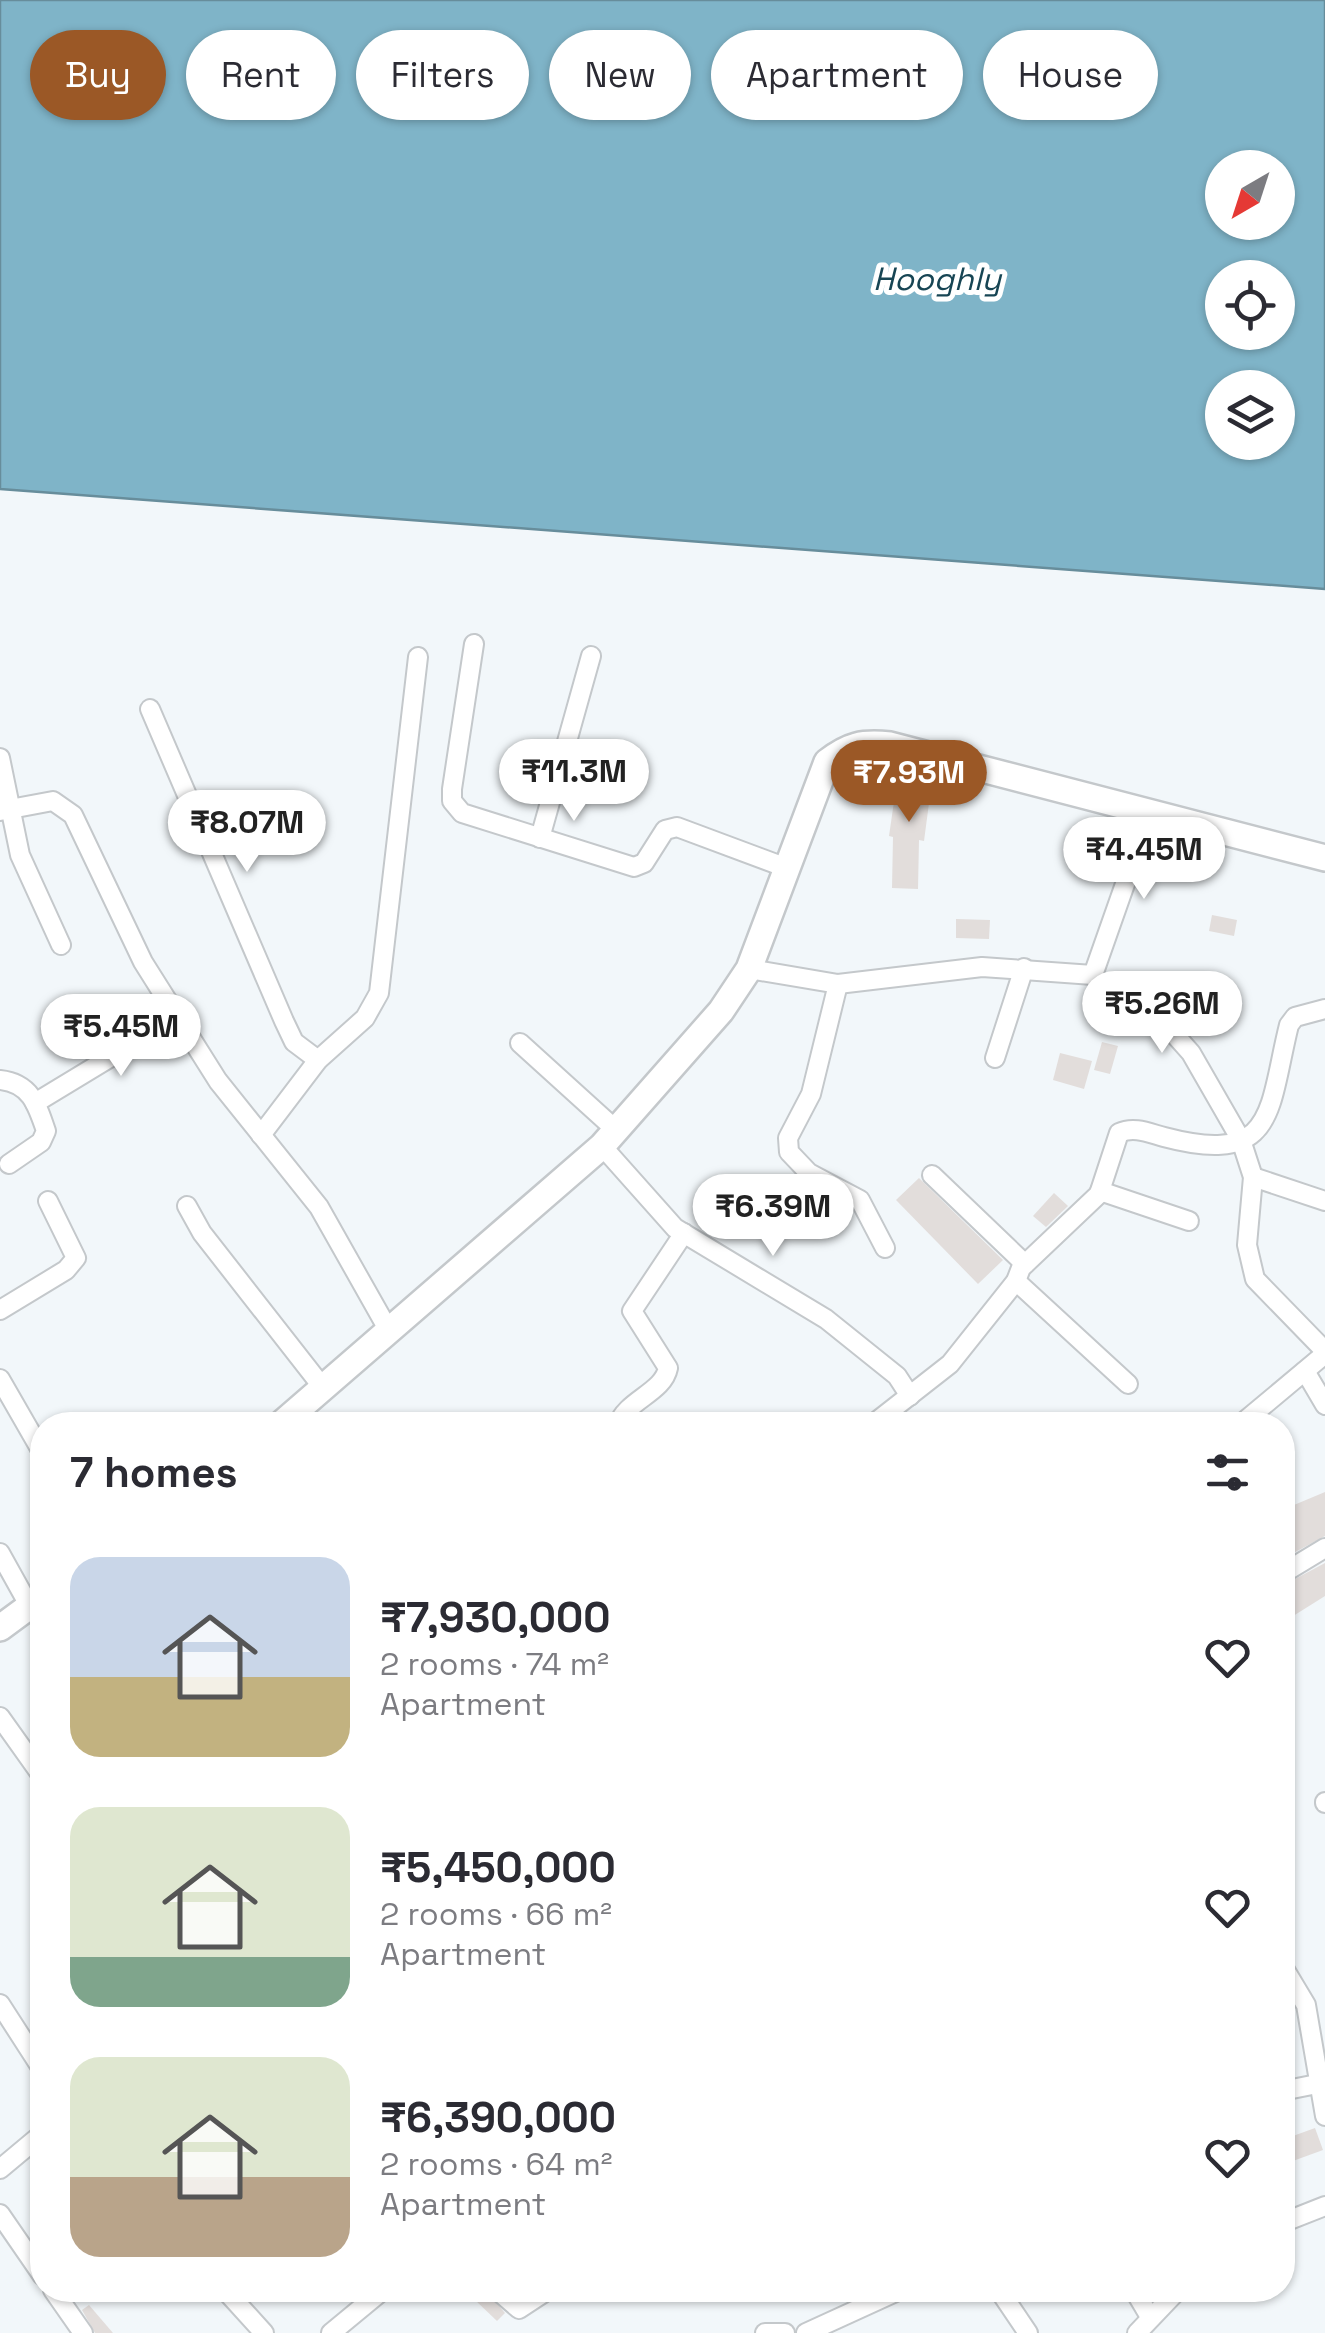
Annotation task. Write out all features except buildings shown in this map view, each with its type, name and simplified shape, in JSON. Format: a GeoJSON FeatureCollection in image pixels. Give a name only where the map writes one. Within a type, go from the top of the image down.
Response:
{"type":"FeatureCollection","features":[{"type":"Feature","properties":{"kind":"street"},"geometry":{"type":"LineString","coordinates":[[474,644],[452,801],[462,813],[634,867],[644,863],[665,830],[677,828],[788,868]]}},
{"type":"Feature","properties":{"kind":"street"},"geometry":{"type":"LineString","coordinates":[[261,1134],[318,1060],[365,1018],[379,993],[418,656]]}},
{"type":"Feature","properties":{"kind":"street"},"geometry":{"type":"LineString","coordinates":[[540,838],[591,656]]}},
{"type":"Feature","properties":{"kind":"street"},"geometry":{"type":"LineString","coordinates":[[150,709],[294,1042],[318,1060]]}},
{"type":"Feature","properties":{"kind":"street"},"geometry":{"type":"LineString","coordinates":[[296,1412],[609,1138],[721,1011],[749,969],[827,762],[863,742],[890,745],[1325,858]]}},
{"type":"Feature","properties":{"kind":"street"},"geometry":{"type":"LineString","coordinates":[[0,758],[5,809],[20,855],[61,944]]}},
{"type":"Feature","properties":{"kind":"street"},"geometry":{"type":"LineString","coordinates":[[5,809],[53,801],[73,816],[143,962],[218,1081],[319,1206],[390,1332]]}},
{"type":"Feature","properties":{"kind":"street"},"geometry":{"type":"LineString","coordinates":[[1093,975],[1150,812]]}},
{"type":"Feature","properties":{"kind":"street"},"geometry":{"type":"LineString","coordinates":[[749,969],[838,984],[982,967],[1093,975],[1100,985],[1175,1035],[1191,1052],[1241,1140],[1253,1177],[1247,1245],[1255,1280],[1325,1353],[1255,1412]]}},
{"type":"Feature","properties":{"kind":"street"},"geometry":{"type":"LineString","coordinates":[[995,1058],[1024,968]]}},
{"type":"Feature","properties":{"kind":"street"},"geometry":{"type":"LineString","coordinates":[[838,984],[811,1094],[788,1138],[788,1152],[809,1173],[860,1200],[885,1248]]}},
{"type":"Feature","properties":{"kind":"street"},"geometry":{"type":"LineString","coordinates":[[889,1412],[950,1364],[1020,1273],[1100,1191],[1124,1130],[1186,1143],[1241,1140],[1271,1114],[1289,1025],[1295,1017],[1325,1009]]}},
{"type":"Feature","properties":{"kind":"street"},"geometry":{"type":"LineString","coordinates":[[36,1103],[134,1044],[176,1011]]}},
{"type":"Feature","properties":{"kind":"street"},"geometry":{"type":"LineString","coordinates":[[520,1043],[609,1138],[684,1234],[826,1318],[897,1376],[910,1396]]}},
{"type":"Feature","properties":{"kind":"street"},"geometry":{"type":"LineString","coordinates":[[0,1080],[18,1082],[36,1103],[45,1138],[8,1164]]}},
{"type":"Feature","properties":{"kind":"street"},"geometry":{"type":"LineString","coordinates":[[932,1175],[1128,1384]]}},
{"type":"Feature","properties":{"kind":"street"},"geometry":{"type":"LineString","coordinates":[[1253,1177],[1325,1201]]}},
{"type":"Feature","properties":{"kind":"street"},"geometry":{"type":"LineString","coordinates":[[1100,1191],[1189,1221]]}},
{"type":"Feature","properties":{"kind":"street"},"geometry":{"type":"LineString","coordinates":[[0,1310],[66,1270],[76,1258],[48,1202]]}},
{"type":"Feature","properties":{"kind":"street"},"geometry":{"type":"LineString","coordinates":[[187,1206],[202,1233],[324,1389]]}},
{"type":"Feature","properties":{"kind":"street"},"geometry":{"type":"LineString","coordinates":[[624,1412],[668,1372],[632,1311],[684,1234]]}},
{"type":"Feature","properties":{"kind":"street"},"geometry":{"type":"LineString","coordinates":[[1305,1371],[1325,1405]]}},
{"type":"Feature","properties":{"kind":"street"},"geometry":{"type":"LineString","coordinates":[[0,1379],[30,1431]]}},
{"type":"Feature","properties":{"kind":"street"},"geometry":{"type":"LineString","coordinates":[[1268,1412],[1274,1396]]}},
{"type":"Feature","properties":{"kind":"street"},"geometry":{"type":"LineString","coordinates":[[1295,1566],[1325,1548]]}},
{"type":"Feature","properties":{"kind":"street"},"geometry":{"type":"LineString","coordinates":[[0,1554],[30,1594]]}},
{"type":"Feature","properties":{"kind":"street"},"geometry":{"type":"LineString","coordinates":[[0,1628],[30,1606]]}},
{"type":"Feature","properties":{"kind":"street"},"geometry":{"type":"LineString","coordinates":[[0,1717],[30,1759]]}},
{"type":"Feature","properties":{"kind":"street"},"geometry":{"type":"LineString","coordinates":[[1295,1987],[1306,2006],[1325,2116]]}},
{"type":"Feature","properties":{"kind":"street"},"geometry":{"type":"LineString","coordinates":[[1306,2006],[1325,1994]]}},
{"type":"Feature","properties":{"kind":"street"},"geometry":{"type":"LineString","coordinates":[[0,2004],[30,2050]]}},
{"type":"Feature","properties":{"kind":"street"},"geometry":{"type":"LineString","coordinates":[[1295,2089],[1318,2084]]}},
{"type":"Feature","properties":{"kind":"street"},"geometry":{"type":"LineString","coordinates":[[0,2170],[30,2144]]}},
{"type":"Feature","properties":{"kind":"street"},"geometry":{"type":"LineString","coordinates":[[1295,2218],[1325,2206]]}},
{"type":"Feature","properties":{"kind":"street"},"geometry":{"type":"LineString","coordinates":[[0,2214],[30,2258]]}},
{"type":"Feature","properties":{"kind":"street"},"geometry":{"type":"LineString","coordinates":[[60,2302],[78,2331]]}},
{"type":"Feature","properties":{"kind":"street"},"geometry":{"type":"LineString","coordinates":[[235,2302],[264,2333]]}},
{"type":"Feature","properties":{"kind":"street"},"geometry":{"type":"LineString","coordinates":[[331,2333],[368,2302]]}},
{"type":"Feature","properties":{"kind":"street"},"geometry":{"type":"LineString","coordinates":[[510,2302],[526,2309],[534,2302]]}},
{"type":"Feature","properties":{"kind":"street"},"geometry":{"type":"LineString","coordinates":[[806,2333],[874,2302]]}},
{"type":"Feature","properties":{"kind":"street"},"geometry":{"type":"LineString","coordinates":[[1007,2302],[1028,2333]]}},
{"type":"Feature","properties":{"kind":"street"},"geometry":{"type":"LineString","coordinates":[[1141,2302],[1150,2317]]}},
{"type":"Feature","properties":{"kind":"street"},"geometry":{"type":"LineString","coordinates":[[1137,2333],[1166,2302]]}},
{"type":"Feature","properties":{"kind":"street"},"geometry":{"type":"LineString","coordinates":[[765,2333],[785,2333]]}},
{"type":"Feature","properties":{"kind":"water","name":"Hooghly"},"geometry":{"type":"Polygon","coordinates":[[[0,0],[1325,0],[1325,589],[0,489],[0,0]]]}}]}
